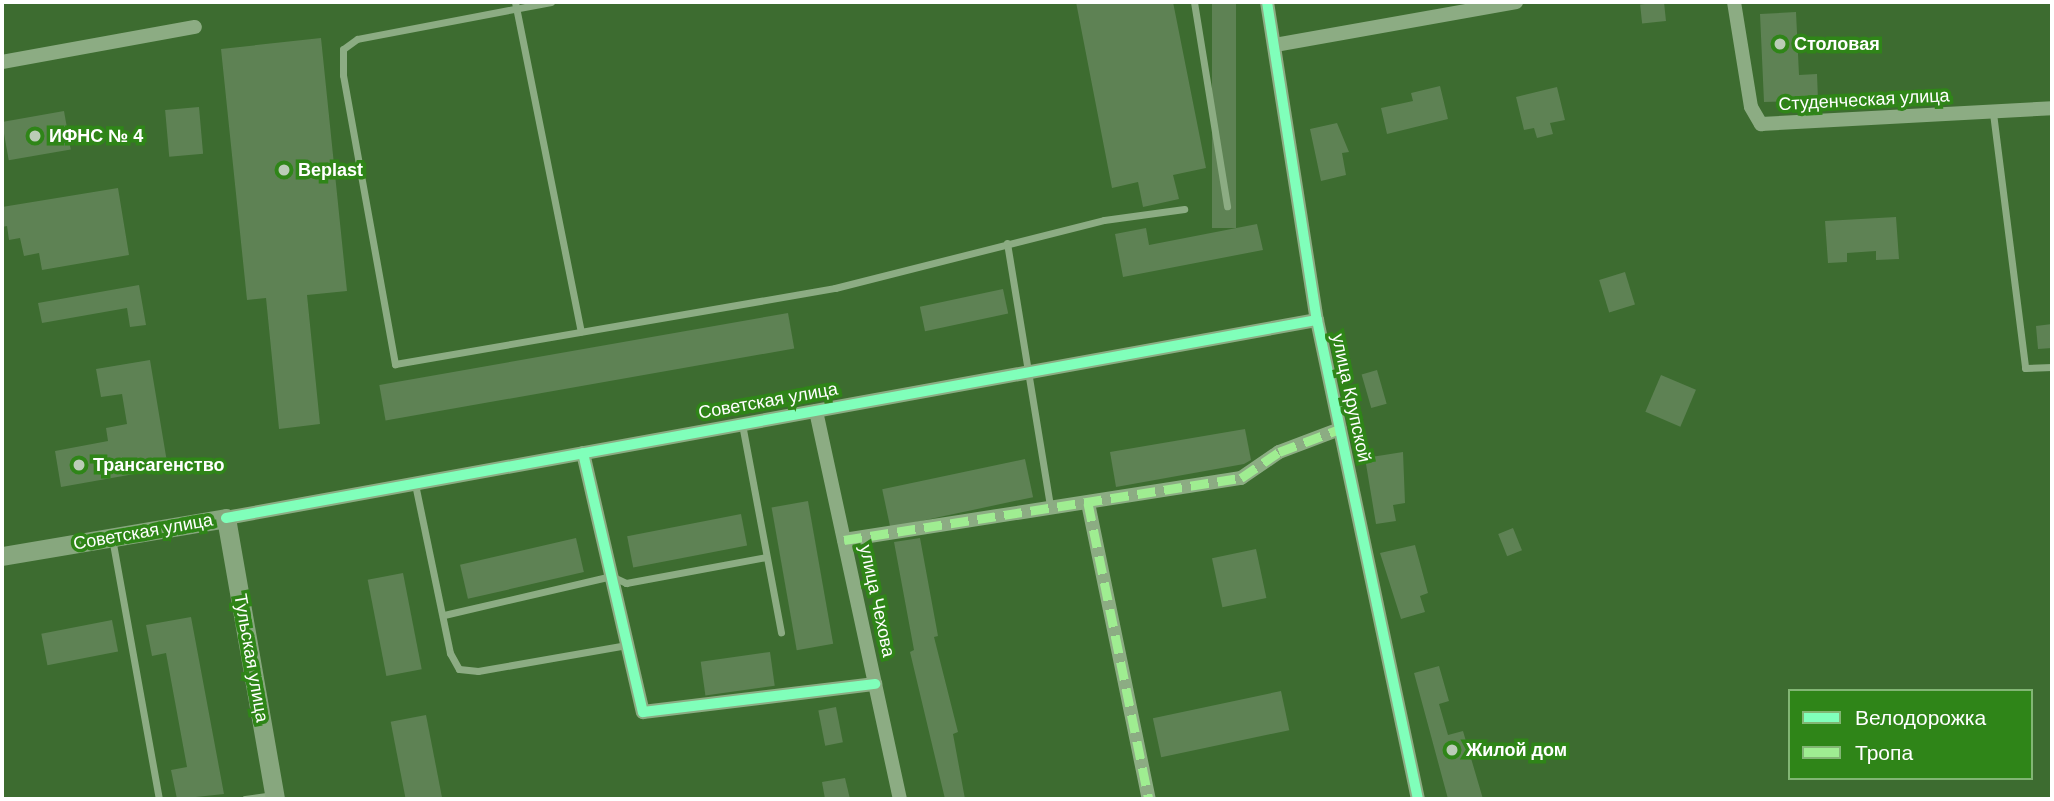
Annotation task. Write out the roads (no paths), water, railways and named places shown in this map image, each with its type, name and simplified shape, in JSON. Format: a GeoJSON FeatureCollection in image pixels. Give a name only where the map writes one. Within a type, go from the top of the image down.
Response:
{"type":"FeatureCollection","features":[{"type":"Feature","properties":{"kind":"main road","name":"Советская улица"},"geometry":{"type":"LineString","coordinates":[[2,556],[226,517]]}},
{"type":"Feature","properties":{"kind":"main road","name":"Тульская улица"},"geometry":{"type":"LineString","coordinates":[[226,517],[274,797]]}},
{"type":"Feature","properties":{"kind":"street","name":"улица Крупской"},"geometry":{"type":"LineString","coordinates":[[1267,2],[1317,320],[1418,799]]}},
{"type":"Feature","properties":{"kind":"street"},"geometry":{"type":"LineString","coordinates":[[1275,45],[1516,2]]}},
{"type":"Feature","properties":{"kind":"street","name":"Студенческая улица"},"geometry":{"type":"LineString","coordinates":[[1734,2],[1751,107],[1761,124],[2052,108]]}},
{"type":"Feature","properties":{"kind":"street"},"geometry":{"type":"LineString","coordinates":[[2,62],[195,27]]}},
{"type":"Feature","properties":{"kind":"street","name":"Советская улица"},"geometry":{"type":"LineString","coordinates":[[226,517],[1317,320]]}},
{"type":"Feature","properties":{"kind":"street","name":"улица Чехова"},"geometry":{"type":"LineString","coordinates":[[816,411],[900,799]]}},
{"type":"Feature","properties":{"kind":"street"},"geometry":{"type":"LineString","coordinates":[[844,540],[1050,505],[1088,503],[1241,478],[1279,452],[1340,429]]}},
{"type":"Feature","properties":{"kind":"street"},"geometry":{"type":"LineString","coordinates":[[583,453],[643,712],[875,684]]}},
{"type":"Feature","properties":{"kind":"street"},"geometry":{"type":"LineString","coordinates":[[1088,503],[1149,799]]}},
{"type":"Feature","properties":{"kind":"lane"},"geometry":{"type":"LineString","coordinates":[[551,2],[516,5],[357,39],[343,50],[343,75],[395,364],[835,288],[1104,220],[1184,209]]}},
{"type":"Feature","properties":{"kind":"lane"},"geometry":{"type":"LineString","coordinates":[[1194,2],[1227,206]]}},
{"type":"Feature","properties":{"kind":"lane"},"geometry":{"type":"LineString","coordinates":[[516,5],[581,331]]}},
{"type":"Feature","properties":{"kind":"lane"},"geometry":{"type":"LineString","coordinates":[[1993,113],[2025,368],[2052,367]]}},
{"type":"Feature","properties":{"kind":"lane"},"geometry":{"type":"LineString","coordinates":[[1007,243],[1050,505]]}},
{"type":"Feature","properties":{"kind":"lane"},"geometry":{"type":"LineString","coordinates":[[742,424],[781,632]]}},
{"type":"Feature","properties":{"kind":"lane"},"geometry":{"type":"LineString","coordinates":[[414,483],[450,653],[459,669],[478,671],[627,645]]}},
{"type":"Feature","properties":{"kind":"lane"},"geometry":{"type":"LineString","coordinates":[[111,537],[159,799]]}},
{"type":"Feature","properties":{"kind":"lane"},"geometry":{"type":"LineString","coordinates":[[444,615],[611,576],[626,583],[766,557]]}},
{"type":"Feature","properties":{"kind":"lane"},"geometry":{"type":"LineString","coordinates":[[245,799],[274,797]]}},
{"type":"Feature","properties":{"kind":"place","name":"Столовая"},"geometry":{"type":"Point","coordinates":[1780,44]}},
{"type":"Feature","properties":{"kind":"place","name":"ИФНС № 4"},"geometry":{"type":"Point","coordinates":[35,136]}},
{"type":"Feature","properties":{"kind":"place","name":"Beplast"},"geometry":{"type":"Point","coordinates":[284,170]}},
{"type":"Feature","properties":{"kind":"place","name":"Трансагенство"},"geometry":{"type":"Point","coordinates":[79,465]}},
{"type":"Feature","properties":{"kind":"place","name":"Жилой дом"},"geometry":{"type":"Point","coordinates":[1452,750]}}]}
